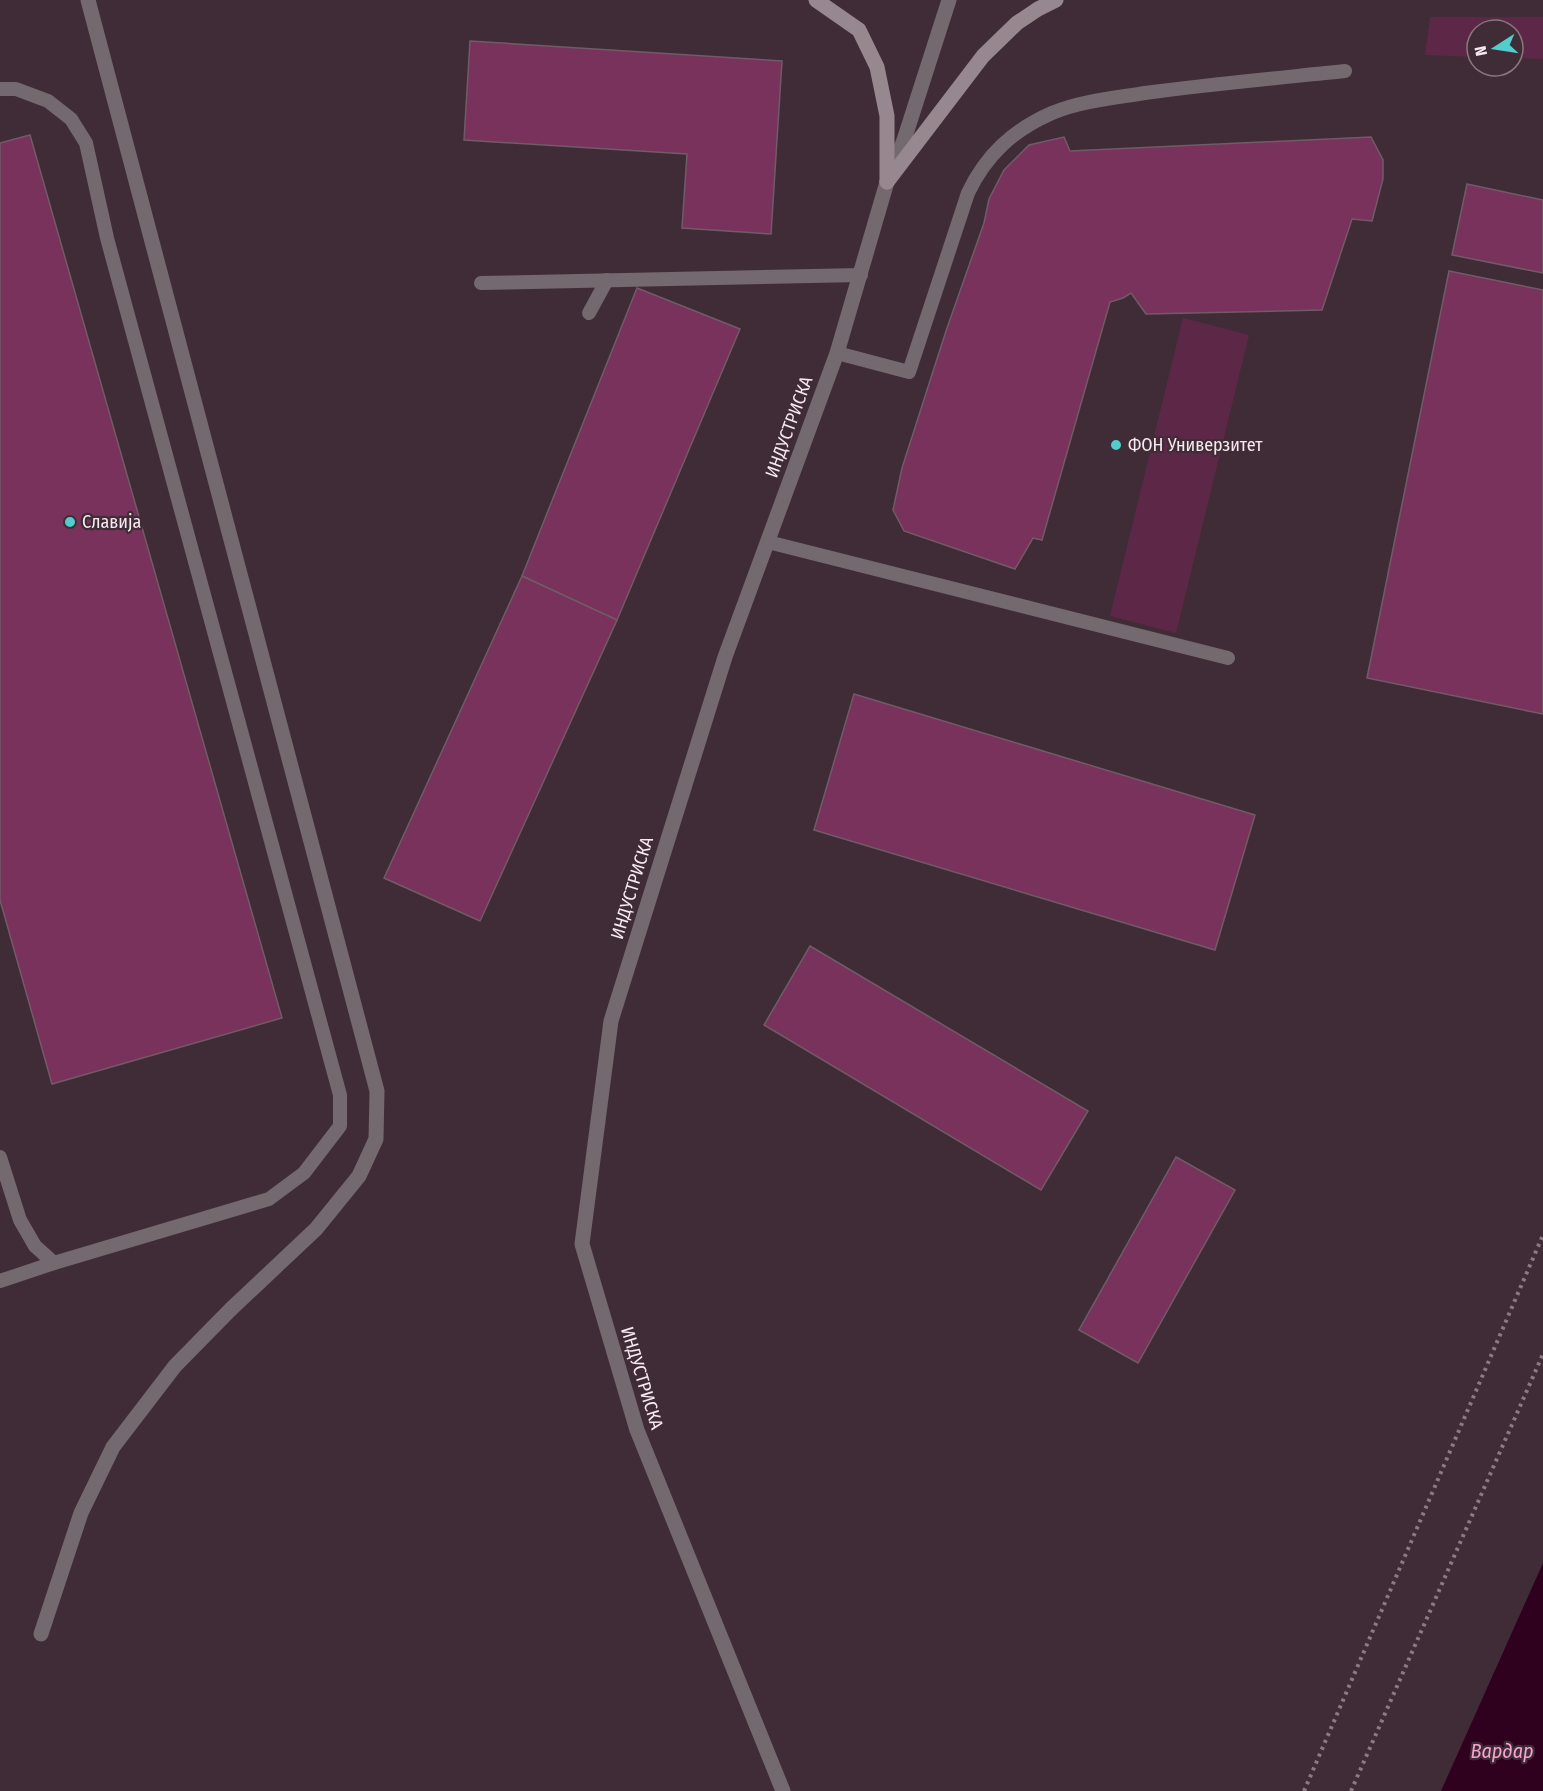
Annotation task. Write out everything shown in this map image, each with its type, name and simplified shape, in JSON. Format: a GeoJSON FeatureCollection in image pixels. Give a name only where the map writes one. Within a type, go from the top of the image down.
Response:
{"type":"FeatureCollection","features":[{"type":"Feature","properties":{"kind":"street"},"geometry":{"type":"LineString","coordinates":[[41,1634],[81,1513],[113,1447],[175,1366],[231,1309],[316,1229],[359,1176],[376,1139],[377,1091],[88,0]]}},
{"type":"Feature","properties":{"kind":"street"},"geometry":{"type":"LineString","coordinates":[[816,0],[859,30],[877,68],[887,116],[887,182]]}},
{"type":"Feature","properties":{"kind":"street","name":"ИНДУСТРИСКА"},"geometry":{"type":"LineString","coordinates":[[783,1791],[637,1430],[582,1244],[611,1021],[725,657],[837,353],[887,182],[904,140],[949,0]]}},
{"type":"Feature","properties":{"kind":"street"},"geometry":{"type":"LineString","coordinates":[[887,182],[983,56],[1017,23],[1056,0]]}},
{"type":"Feature","properties":{"kind":"lane"},"geometry":{"type":"LineString","coordinates":[[837,353],[909,372],[968,193],[976,176],[999,147],[1037,121],[1052,113],[1095,101],[1178,88],[1345,70]]}},
{"type":"Feature","properties":{"kind":"lane"},"geometry":{"type":"LineString","coordinates":[[0,89],[16,89],[48,101],[71,118],[86,143],[107,238],[340,1095],[340,1126],[304,1173],[269,1199],[0,1281]]}},
{"type":"Feature","properties":{"kind":"lane"},"geometry":{"type":"LineString","coordinates":[[480,283],[861,275]]}},
{"type":"Feature","properties":{"kind":"lane"},"geometry":{"type":"LineString","coordinates":[[589,313],[606,280]]}},
{"type":"Feature","properties":{"kind":"lane"},"geometry":{"type":"LineString","coordinates":[[768,542],[1228,658]]}},
{"type":"Feature","properties":{"kind":"lane"},"geometry":{"type":"LineString","coordinates":[[0,1157],[20,1220],[35,1246],[54,1263]]}},
{"type":"Feature","properties":{"kind":"path"},"geometry":{"type":"LineString","coordinates":[[1304,1791],[1543,1235]]}},
{"type":"Feature","properties":{"kind":"path"},"geometry":{"type":"LineString","coordinates":[[1351,1791],[1543,1354]]}},
{"type":"Feature","properties":{"kind":"shaded area"},"geometry":{"type":"Polygon","coordinates":[[[1430,17],[1543,17],[1543,59],[1525,58],[1525,18],[1465,18],[1465,57],[1425,55],[1430,17]]]}},
{"type":"Feature","properties":{"kind":"shaded area"},"geometry":{"type":"Polygon","coordinates":[[[1183,318],[1249,335],[1176,633],[1110,616],[1183,318]]]}},
{"type":"Feature","properties":{"kind":"water","name":"Вардар"},"geometry":{"type":"Polygon","coordinates":[[[1543,1563],[1543,1791],[1441,1791],[1543,1563]]]}},
{"type":"Feature","properties":{"kind":"building"},"geometry":{"type":"Polygon","coordinates":[[[470,41],[782,61],[771,234],[682,228],[687,154],[464,140],[470,41]]]}},
{"type":"Feature","properties":{"kind":"building","name":"Славија"},"geometry":{"type":"Polygon","coordinates":[[[30,135],[282,1018],[52,1084],[0,900],[0,143],[30,135]]]}},
{"type":"Feature","properties":{"kind":"building"},"geometry":{"type":"Polygon","coordinates":[[[1064,137],[1070,151],[1371,137],[1383,160],[1383,179],[1372,221],[1352,219],[1322,310],[1146,314],[1131,293],[1110,302],[1042,540],[1033,538],[1015,569],[904,531],[893,510],[902,468],[984,223],[989,199],[1004,170],[1029,145],[1064,137]]]}},
{"type":"Feature","properties":{"kind":"building"},"geometry":{"type":"Polygon","coordinates":[[[1467,184],[1543,200],[1543,273],[1452,255],[1467,184]]]}},
{"type":"Feature","properties":{"kind":"building"},"geometry":{"type":"Polygon","coordinates":[[[1449,271],[1543,290],[1543,714],[1367,678],[1449,271]]]}},
{"type":"Feature","properties":{"kind":"building"},"geometry":{"type":"Polygon","coordinates":[[[637,288],[740,329],[617,620],[522,576],[637,288]]]}},
{"type":"Feature","properties":{"kind":"building"},"geometry":{"type":"Polygon","coordinates":[[[522,576],[617,620],[480,921],[384,878],[522,576]]]}},
{"type":"Feature","properties":{"kind":"building"},"geometry":{"type":"Polygon","coordinates":[[[854,694],[1255,815],[1215,950],[814,830],[854,694]]]}},
{"type":"Feature","properties":{"kind":"building"},"geometry":{"type":"Polygon","coordinates":[[[810,946],[1088,1111],[1041,1190],[764,1025],[810,946]]]}},
{"type":"Feature","properties":{"kind":"building"},"geometry":{"type":"Polygon","coordinates":[[[1176,1157],[1235,1190],[1138,1363],[1079,1330],[1176,1157]]]}},
{"type":"Feature","properties":{"kind":"place","name":"ФОН Универзитет"},"geometry":{"type":"Point","coordinates":[1116,445]}},
{"type":"Feature","properties":{"kind":"place","name":"Славија"},"geometry":{"type":"Point","coordinates":[70,522]}}]}
